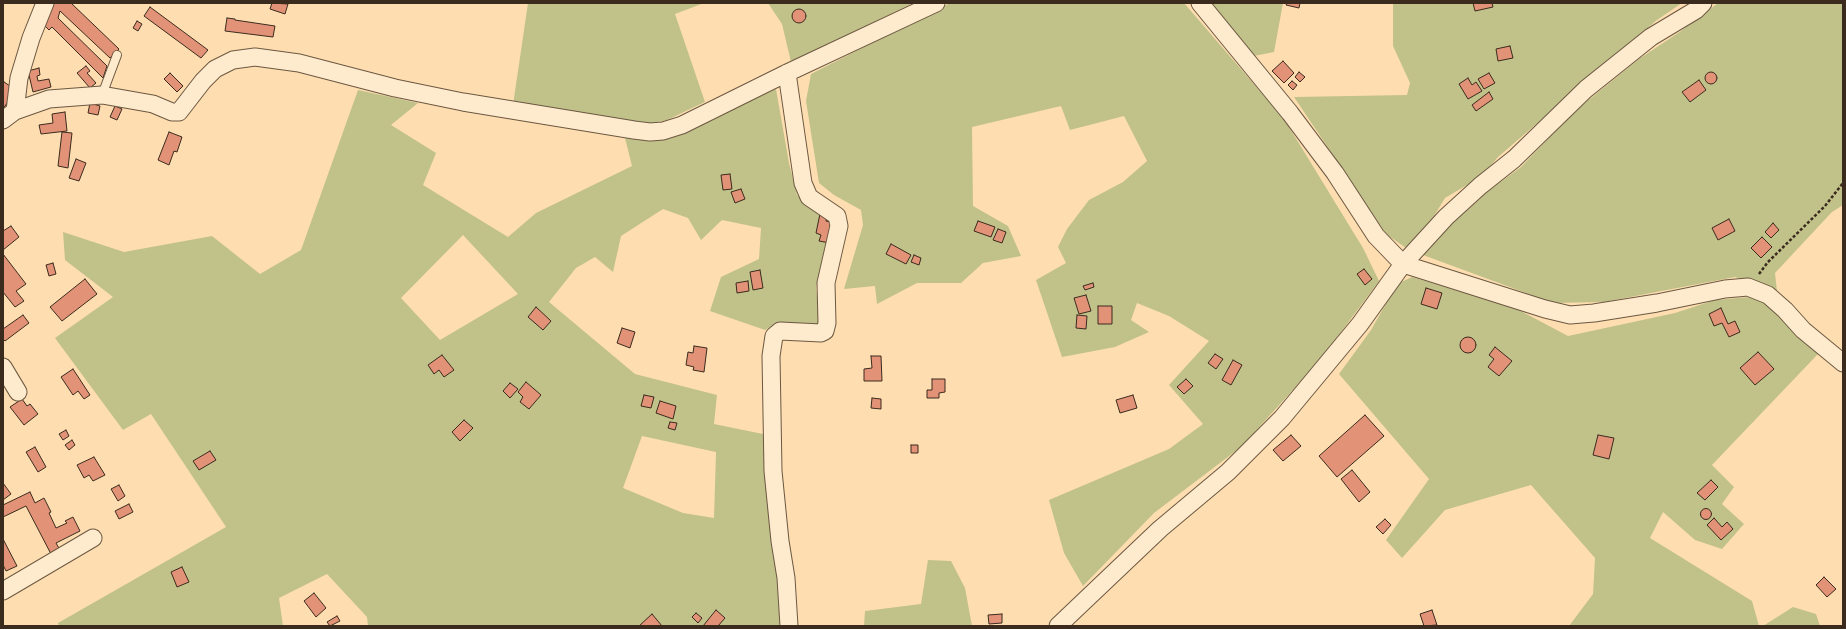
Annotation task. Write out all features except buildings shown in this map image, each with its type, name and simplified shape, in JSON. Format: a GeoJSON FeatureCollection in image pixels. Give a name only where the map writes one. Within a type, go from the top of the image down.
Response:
{"type":"FeatureCollection","features":[{"type":"Feature","properties":{"kind":"street"},"geometry":{"type":"LineString","coordinates":[[9,115],[31,38],[45,3]]}},
{"type":"Feature","properties":{"kind":"street"},"geometry":{"type":"LineString","coordinates":[[9,115],[49,99],[102,95],[153,104],[172,112],[179,112],[203,81],[215,69],[233,60],[266,57],[299,63],[394,88],[463,102],[650,132],[663,131],[682,125],[787,73],[936,3]]}},
{"type":"Feature","properties":{"kind":"street"},"geometry":{"type":"LineString","coordinates":[[1200,3],[1245,56],[1290,113],[1334,173],[1376,236],[1403,264],[1545,309],[1570,314],[1594,313],[1656,304],[1726,289],[1748,288],[1768,295],[1785,310],[1807,334],[1843,363]]}},
{"type":"Feature","properties":{"kind":"street"},"geometry":{"type":"LineString","coordinates":[[1058,626],[1160,529],[1228,472],[1282,418],[1360,324],[1403,264],[1446,217],[1480,186],[1514,159],[1586,89],[1651,37],[1696,10],[1703,3]]}},
{"type":"Feature","properties":{"kind":"street"},"geometry":{"type":"LineString","coordinates":[[787,73],[803,183],[809,197],[837,216],[839,226],[826,283],[827,323],[825,330],[821,333],[780,331],[774,336],[772,356],[773,471],[780,541],[786,578],[789,626]]}},
{"type":"Feature","properties":{"kind":"street"},"geometry":{"type":"LineString","coordinates":[[3,367],[18,392]]}},
{"type":"Feature","properties":{"kind":"street"},"geometry":{"type":"LineString","coordinates":[[3,591],[93,538]]}},
{"type":"Feature","properties":{"kind":"lane"},"geometry":{"type":"LineString","coordinates":[[102,95],[117,55]]}},
{"type":"Feature","properties":{"kind":"path"},"geometry":{"type":"LineString","coordinates":[[1748,288],[1768,262],[1825,206],[1843,183]]}},
{"type":"Feature","properties":{"kind":"green space"},"geometry":{"type":"Polygon","coordinates":[[[528,3],[704,3],[675,14],[705,102],[667,120],[643,125],[513,105],[528,3]]]}},
{"type":"Feature","properties":{"kind":"green space"},"geometry":{"type":"Polygon","coordinates":[[[768,3],[913,3],[791,62],[782,24],[768,3]]]}},
{"type":"Feature","properties":{"kind":"green space"},"geometry":{"type":"Polygon","coordinates":[[[950,3],[1184,3],[1284,119],[1363,248],[1379,281],[1321,359],[1241,447],[1154,513],[1083,586],[1064,553],[1049,500],[1169,449],[1203,424],[1169,385],[1209,341],[1169,316],[1137,303],[1131,320],[1149,332],[1115,347],[1062,357],[1036,280],[1066,263],[1058,247],[1067,229],[1089,200],[1123,182],[1147,161],[1124,116],[1070,130],[1061,106],[972,127],[973,206],[1008,226],[1021,256],[983,263],[961,283],[917,283],[877,304],[875,286],[844,289],[863,225],[861,210],[834,195],[819,183],[806,101],[811,74],[950,3]]]}},
{"type":"Feature","properties":{"kind":"green space"},"geometry":{"type":"Polygon","coordinates":[[[1212,3],[1283,3],[1274,52],[1254,56],[1212,3]]]}},
{"type":"Feature","properties":{"kind":"green space"},"geometry":{"type":"Polygon","coordinates":[[[1393,3],[1682,3],[1657,20],[1498,157],[1482,176],[1445,198],[1431,221],[1406,248],[1386,234],[1294,97],[1407,95],[1410,83],[1393,46],[1393,3]]]}},
{"type":"Feature","properties":{"kind":"green space"},"geometry":{"type":"Polygon","coordinates":[[[1718,3],[1843,3],[1843,205],[1832,212],[1775,273],[1777,291],[1735,277],[1604,302],[1553,303],[1423,255],[1469,205],[1521,167],[1575,111],[1639,59],[1681,31],[1718,3]]]}},
{"type":"Feature","properties":{"kind":"green space"},"geometry":{"type":"Polygon","coordinates":[[[776,89],[789,163],[797,195],[830,223],[816,288],[820,326],[779,322],[765,330],[710,311],[721,277],[759,259],[761,228],[722,220],[701,240],[688,218],[663,209],[621,236],[613,272],[595,257],[576,268],[549,302],[635,374],[717,395],[714,424],[763,434],[780,578],[783,626],[368,626],[367,617],[327,574],[279,598],[283,626],[59,626],[58,623],[226,527],[151,414],[123,430],[55,338],[113,297],[65,260],[63,232],[124,252],[212,236],[260,274],[301,250],[358,90],[418,103],[391,125],[436,153],[423,185],[508,237],[536,213],[632,166],[625,138],[669,139],[776,89]],[[463,235],[401,298],[440,340],[518,294],[463,235]],[[642,436],[623,488],[683,513],[714,518],[716,452],[642,436]]]}},
{"type":"Feature","properties":{"kind":"green space"},"geometry":{"type":"Polygon","coordinates":[[[1412,277],[1517,309],[1568,336],[1675,313],[1715,300],[1750,297],[1766,303],[1818,354],[1712,465],[1734,487],[1722,504],[1744,524],[1722,549],[1695,540],[1663,512],[1650,538],[1752,601],[1759,626],[1569,626],[1593,594],[1595,558],[1531,485],[1445,510],[1402,558],[1386,540],[1429,479],[1339,374],[1371,330],[1397,284],[1412,277]]]}},
{"type":"Feature","properties":{"kind":"green space"},"geometry":{"type":"Polygon","coordinates":[[[928,560],[951,561],[965,588],[972,626],[864,626],[865,611],[921,604],[928,560]]]}},
{"type":"Feature","properties":{"kind":"green space"},"geometry":{"type":"Polygon","coordinates":[[[1793,607],[1816,614],[1820,626],[1763,626],[1793,607]]]}}]}
